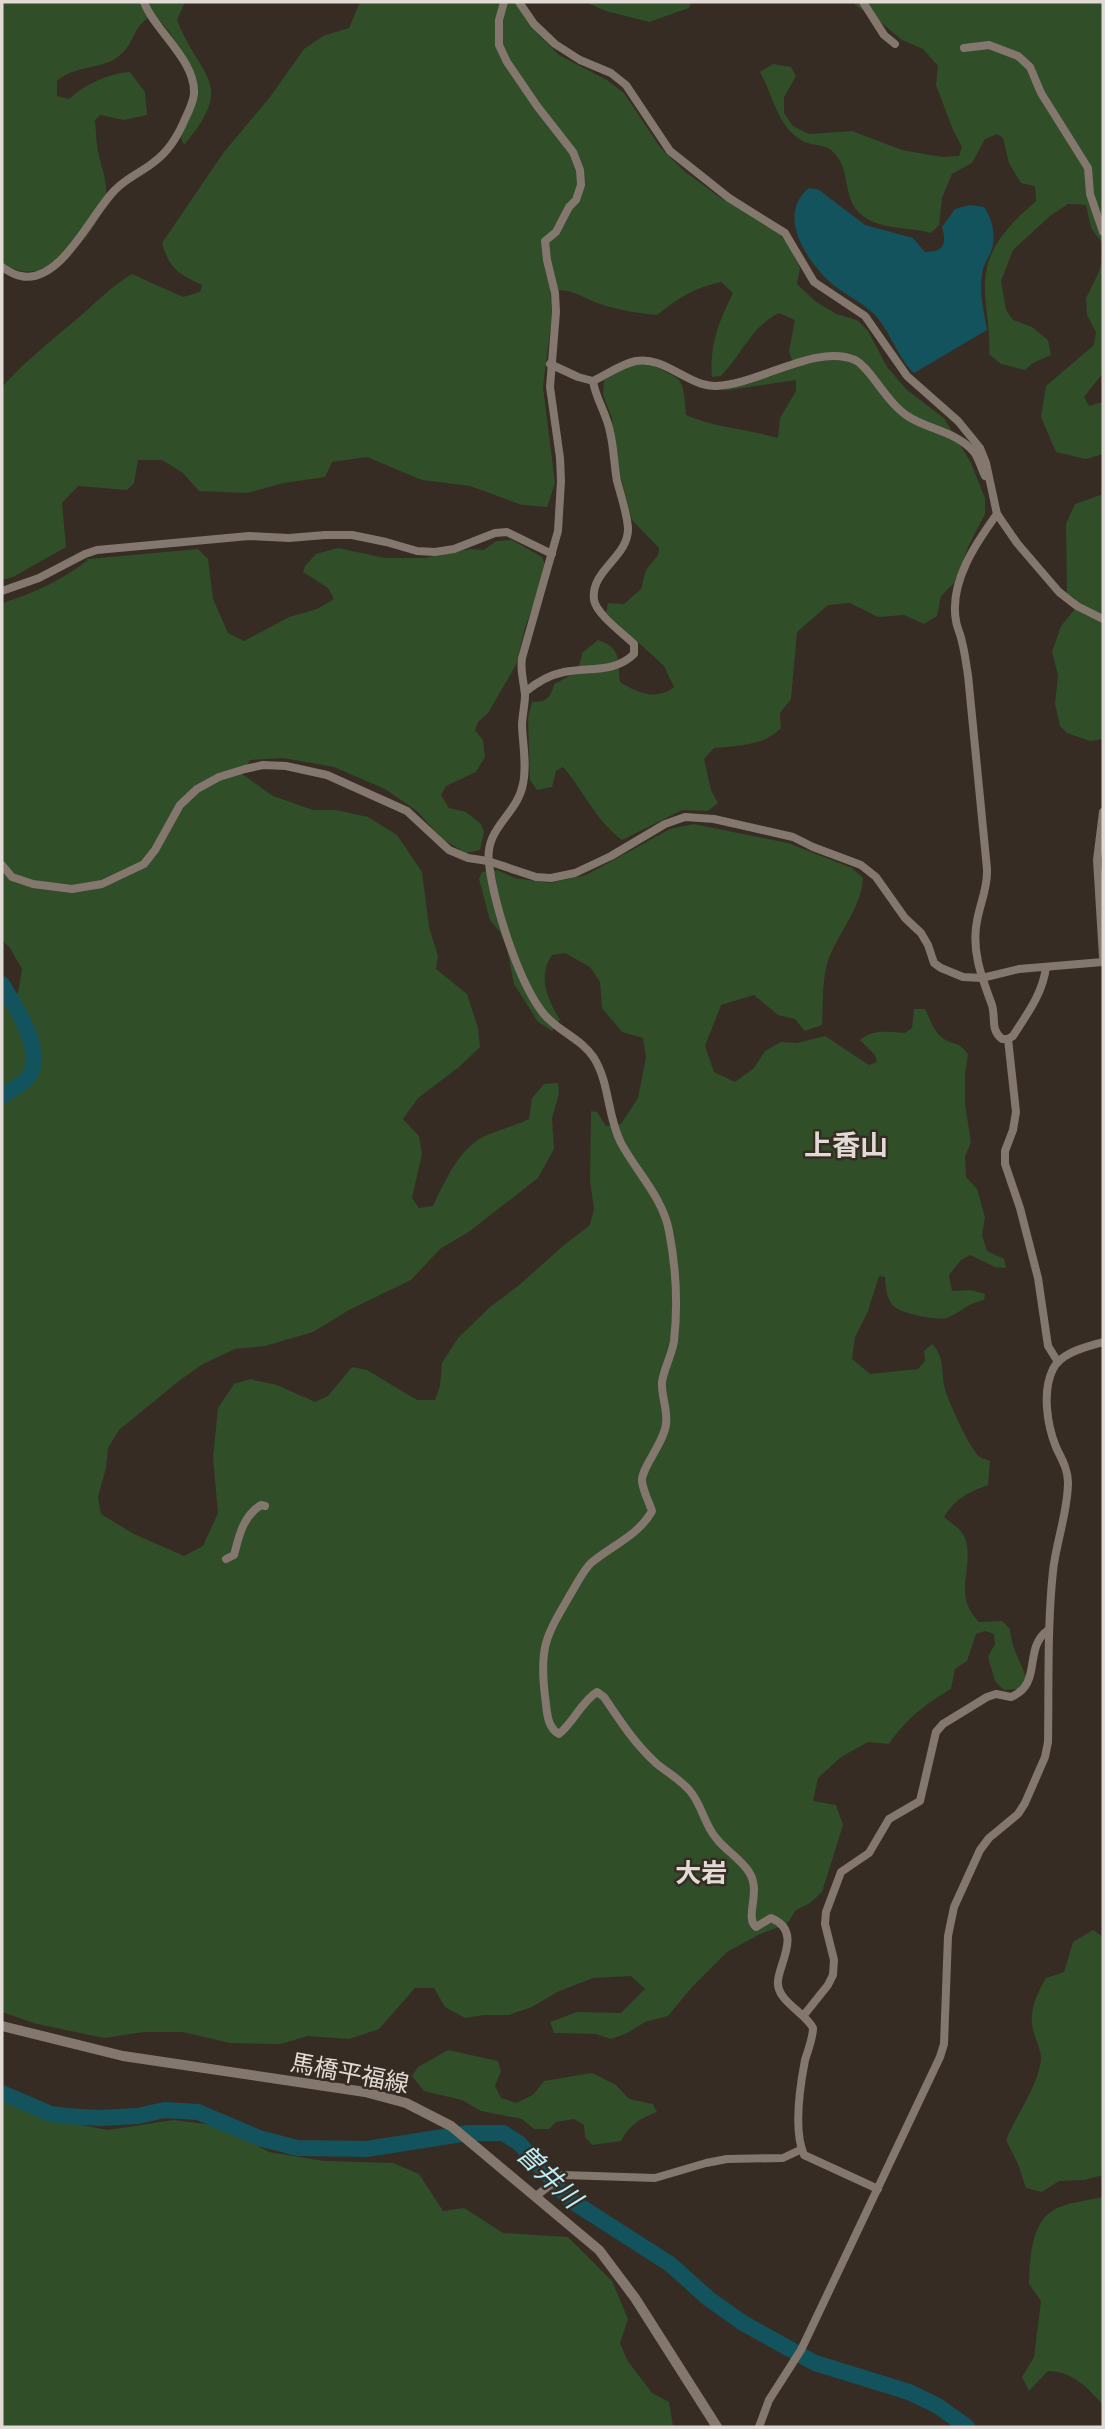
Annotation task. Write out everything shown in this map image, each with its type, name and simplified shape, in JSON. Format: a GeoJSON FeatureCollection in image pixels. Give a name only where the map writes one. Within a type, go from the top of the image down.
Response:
{"type":"FeatureCollection","features":[{"type":"Feature","properties":{"kind":"main road","name":"馬橋平福線"},"geometry":{"type":"LineString","coordinates":[[2,2026],[122,2056],[390,2097],[423,2110],[451,2126],[474,2144],[592,2243],[613,2267],[717,2427]]}},
{"type":"Feature","properties":{"kind":"street"},"geometry":{"type":"LineString","coordinates":[[2,267],[23,277],[43,272],[56,264],[74,246],[114,190],[155,162],[180,131],[192,104],[194,89],[181,56],[144,2]]}},
{"type":"Feature","properties":{"kind":"street"},"geometry":{"type":"LineString","coordinates":[[504,2],[499,20],[499,46],[515,73],[573,152],[580,170],[580,185],[576,200],[569,207],[556,232],[545,241],[556,312],[550,387],[560,458],[558,531],[522,658],[525,692],[522,725],[524,782],[517,800],[498,825],[489,845],[488,861],[513,954],[531,992],[541,1011],[553,1024],[592,1055],[602,1074],[615,1132],[659,1202],[669,1227],[677,1301],[673,1344],[663,1378],[662,1391],[667,1424],[660,1444],[642,1476],[642,1484],[652,1511],[647,1521],[632,1535],[591,1563],[548,1633],[543,1649],[543,1681],[548,1721],[559,1734],[576,1718],[589,1697],[597,1692],[604,1697],[637,1745],[688,1788],[699,1802],[715,1838],[740,1860],[754,1881],[755,1898],[750,1920],[752,1925],[755,1927],[771,1918],[777,1921],[788,1946],[778,1980],[779,1990],[810,2021],[813,2033],[801,2082],[799,2114],[804,2155],[878,2189]]}},
{"type":"Feature","properties":{"kind":"street"},"geometry":{"type":"LineString","coordinates":[[519,2],[534,24],[555,44],[580,60],[611,73],[626,85],[670,151],[729,198],[785,233],[814,282],[865,316],[907,376],[968,432],[983,456],[997,514],[1024,552],[1059,592],[1077,606],[1103,619]]}},
{"type":"Feature","properties":{"kind":"street"},"geometry":{"type":"LineString","coordinates":[[863,2],[884,35],[895,44]]}},
{"type":"Feature","properties":{"kind":"street"},"geometry":{"type":"LineString","coordinates":[[964,48],[989,45],[1018,56],[1030,66],[1041,93],[1088,168],[1090,194],[1103,232]]}},
{"type":"Feature","properties":{"kind":"street"},"geometry":{"type":"LineString","coordinates":[[550,364],[593,381],[624,364],[640,360],[656,363],[701,385],[719,386],[819,357],[857,360],[884,395],[907,416],[965,442],[976,454],[990,486]]}},
{"type":"Feature","properties":{"kind":"street"},"geometry":{"type":"LineString","coordinates":[[525,692],[550,676],[573,670],[609,668],[627,661],[634,654],[634,644],[600,614],[594,600],[596,584],[623,548],[628,527],[612,456],[611,433],[593,381]]}},
{"type":"Feature","properties":{"kind":"street"},"geometry":{"type":"LineString","coordinates":[[997,514],[976,544],[962,574],[955,600],[956,621],[968,675],[987,869],[986,891],[975,935],[982,978],[993,1008],[993,1028],[1002,1040],[1013,1035],[1038,996],[1046,967]]}},
{"type":"Feature","properties":{"kind":"street"},"geometry":{"type":"LineString","coordinates":[[2,592],[39,578],[97,550],[249,536],[352,536],[386,541],[417,551],[435,552],[454,549],[495,533],[508,533],[552,554]]}},
{"type":"Feature","properties":{"kind":"street"},"geometry":{"type":"LineString","coordinates":[[2,865],[12,877],[33,884],[72,889],[102,884],[144,864],[180,805],[197,789],[219,777],[263,765],[286,766],[327,775],[407,811],[449,850],[536,877],[551,878],[575,873],[611,856],[665,824],[685,817],[715,818],[793,837],[861,865],[876,877],[905,918],[921,933],[934,963],[963,976],[982,978],[1019,969],[1103,959],[1097,860],[1103,812]]}},
{"type":"Feature","properties":{"kind":"street"},"geometry":{"type":"LineString","coordinates":[[1008,1039],[1016,1112],[1005,1151],[1005,1164],[1038,1278],[1048,1346],[1058,1362]]}},
{"type":"Feature","properties":{"kind":"street"},"geometry":{"type":"LineString","coordinates":[[759,2427],[769,2400],[801,2350],[940,2057],[944,2044],[948,1936],[954,1907],[980,1850],[989,1838],[1018,1814],[1045,1757],[1048,1710],[1047,1631],[1055,1549],[1068,1486],[1064,1464],[1048,1420],[1047,1401],[1052,1370],[1058,1362],[1069,1354],[1103,1342]]}},
{"type":"Feature","properties":{"kind":"street"},"geometry":{"type":"LineString","coordinates":[[226,1559],[234,1555],[242,1525],[253,1510],[261,1504],[265,1506]]}},
{"type":"Feature","properties":{"kind":"street"},"geometry":{"type":"LineString","coordinates":[[804,2015],[833,1975],[834,1960],[825,1924],[826,1912],[841,1872],[869,1853],[889,1819],[920,1801],[933,1739],[943,1724],[987,1697],[996,1694],[1011,1698],[1025,1690],[1030,1679],[1033,1657],[1041,1636],[1047,1631]]}},
{"type":"Feature","properties":{"kind":"street"},"geometry":{"type":"LineString","coordinates":[[536,2196],[558,2178],[572,2174],[655,2178],[706,2163],[749,2158],[783,2158],[802,2149]]}},
{"type":"Feature","properties":{"kind":"green space"},"geometry":{"type":"Polygon","coordinates":[[[2,2],[185,2],[177,20],[209,81],[211,93],[200,124],[184,145],[181,138],[196,100],[184,56],[155,15],[142,23],[119,56],[105,64],[71,72],[57,81],[57,96],[69,99],[97,81],[130,72],[145,92],[147,115],[124,120],[100,115],[95,120],[98,152],[106,183],[103,207],[88,235],[76,248],[49,267],[35,271],[19,270],[2,263],[2,2]]]}},
{"type":"Feature","properties":{"kind":"green space"},"geometry":{"type":"Polygon","coordinates":[[[360,2],[516,2],[539,35],[559,55],[607,80],[624,93],[660,147],[684,171],[721,198],[778,232],[800,268],[797,284],[815,301],[836,314],[857,320],[868,331],[887,367],[907,390],[944,418],[971,463],[985,498],[985,514],[969,545],[955,582],[941,596],[937,616],[924,624],[904,615],[878,617],[850,603],[828,605],[797,632],[791,699],[780,713],[781,728],[758,742],[714,748],[704,759],[711,790],[718,803],[708,811],[682,810],[622,840],[604,823],[563,767],[556,771],[552,787],[537,790],[530,780],[528,718],[532,702],[547,698],[554,684],[573,673],[579,665],[582,653],[598,640],[615,651],[620,682],[647,694],[661,694],[674,687],[664,666],[606,613],[608,603],[624,604],[641,589],[646,570],[658,555],[659,548],[632,520],[615,456],[612,418],[603,395],[604,380],[634,365],[657,367],[681,383],[686,415],[708,423],[778,438],[780,418],[796,391],[796,380],[722,391],[793,363],[789,351],[795,320],[779,313],[769,319],[754,333],[721,376],[712,377],[716,334],[733,293],[721,282],[687,294],[657,315],[612,308],[569,292],[550,291],[552,315],[543,387],[555,483],[547,507],[522,505],[470,486],[422,480],[367,457],[332,462],[325,477],[284,483],[247,493],[199,491],[183,473],[162,460],[138,460],[134,483],[127,490],[78,486],[62,503],[66,547],[13,577],[2,580],[2,387],[38,351],[132,274],[183,297],[200,292],[202,285],[186,277],[172,265],[162,243],[224,152],[270,97],[304,49],[323,36],[349,28],[360,2]]]}},
{"type":"Feature","properties":{"kind":"green space"},"geometry":{"type":"Polygon","coordinates":[[[585,2],[692,2],[689,8],[649,22],[606,11],[585,2]]]}},
{"type":"Feature","properties":{"kind":"green space"},"geometry":{"type":"Polygon","coordinates":[[[854,2],[1103,2],[1103,244],[1091,228],[1086,205],[1068,204],[1050,216],[1013,250],[1001,281],[1006,310],[1013,320],[1032,327],[1048,340],[1051,355],[1025,370],[1001,364],[989,354],[986,269],[1001,237],[1036,201],[1035,186],[1021,183],[1009,163],[1003,138],[997,134],[985,139],[972,163],[952,174],[942,198],[939,225],[931,233],[878,224],[863,216],[851,201],[838,157],[828,148],[805,142],[793,134],[776,109],[760,72],[773,64],[791,67],[796,76],[784,97],[784,113],[793,126],[809,134],[852,131],[902,150],[942,157],[959,156],[962,147],[936,85],[938,66],[923,49],[902,40],[854,2]]]}},
{"type":"Feature","properties":{"kind":"green space"},"geometry":{"type":"Polygon","coordinates":[[[1103,258],[1103,373],[1084,397],[1089,406],[1103,402],[1103,454],[1086,459],[1056,452],[1041,417],[1046,386],[1094,345],[1096,332],[1087,315],[1086,298],[1103,258]]]}},
{"type":"Feature","properties":{"kind":"green space"},"geometry":{"type":"Polygon","coordinates":[[[1103,494],[1103,739],[1090,741],[1067,733],[1060,726],[1055,704],[1058,675],[1052,652],[1061,626],[1075,609],[1075,598],[1067,593],[1066,524],[1075,504],[1103,494]]]}},
{"type":"Feature","properties":{"kind":"green space"},"geometry":{"type":"Polygon","coordinates":[[[512,540],[542,557],[546,567],[525,628],[516,665],[475,730],[483,740],[485,757],[476,772],[446,786],[441,795],[449,808],[466,812],[481,824],[484,832],[480,850],[466,853],[442,839],[417,811],[385,789],[334,767],[283,758],[250,760],[242,774],[273,796],[313,810],[336,810],[368,817],[397,835],[422,872],[429,927],[438,956],[436,969],[467,994],[478,1028],[480,1047],[459,1067],[418,1098],[403,1119],[419,1136],[422,1154],[412,1198],[419,1208],[433,1206],[454,1165],[469,1147],[487,1135],[529,1119],[532,1098],[544,1084],[558,1083],[559,1094],[552,1118],[554,1149],[538,1178],[470,1231],[440,1249],[411,1280],[349,1310],[313,1332],[265,1346],[235,1349],[203,1364],[119,1430],[108,1448],[98,1497],[101,1514],[134,1534],[184,1556],[203,1546],[218,1513],[213,1458],[218,1408],[234,1384],[250,1379],[277,1385],[315,1402],[328,1396],[352,1367],[367,1370],[417,1400],[435,1400],[440,1386],[442,1363],[458,1338],[490,1307],[590,1225],[594,1208],[590,1182],[591,1111],[597,1112],[606,1126],[621,1124],[638,1098],[646,1057],[643,1038],[622,1032],[602,1008],[600,982],[590,967],[565,953],[552,955],[545,972],[548,996],[560,1020],[552,1031],[538,1022],[514,984],[507,949],[500,932],[490,920],[479,879],[482,872],[497,870],[515,878],[550,883],[586,875],[670,829],[694,824],[788,843],[852,868],[863,878],[854,911],[827,964],[823,986],[822,1025],[805,1031],[795,1019],[778,1015],[754,995],[721,1005],[705,1046],[714,1072],[735,1082],[754,1068],[765,1051],[781,1042],[797,1043],[825,1036],[869,1065],[877,1062],[875,1055],[860,1040],[876,1033],[905,1033],[912,1028],[914,1009],[925,1009],[938,1033],[959,1045],[968,1054],[965,1104],[971,1142],[965,1157],[966,1177],[977,1189],[985,1217],[982,1235],[987,1251],[1004,1259],[1006,1268],[995,1267],[970,1255],[961,1260],[949,1275],[952,1291],[970,1290],[985,1294],[984,1300],[938,1319],[922,1317],[896,1308],[888,1298],[885,1277],[879,1276],[868,1311],[855,1337],[852,1359],[870,1374],[918,1369],[925,1361],[924,1351],[932,1344],[939,1354],[945,1389],[960,1426],[976,1453],[990,1461],[988,1485],[963,1497],[944,1517],[963,1533],[967,1547],[966,1601],[979,1622],[1002,1621],[1010,1629],[1026,1677],[1018,1689],[1004,1690],[995,1681],[988,1657],[995,1644],[994,1634],[985,1631],[976,1634],[967,1661],[955,1669],[951,1689],[917,1713],[889,1744],[868,1742],[841,1757],[818,1778],[813,1801],[836,1805],[843,1825],[822,1892],[810,1903],[796,1910],[787,1924],[760,1934],[727,1952],[668,2016],[645,2022],[611,2039],[596,2034],[554,2033],[550,2022],[577,2012],[621,2013],[645,1989],[631,1976],[593,1978],[509,2015],[465,2018],[445,2007],[434,1988],[415,1988],[379,2029],[349,2039],[308,2036],[280,2044],[230,2043],[183,2032],[144,2032],[104,2038],[37,2024],[2,2012],[2,995],[18,993],[22,969],[2,940],[2,603],[47,586],[88,560],[66,547],[88,559],[198,549],[208,559],[213,599],[228,633],[244,641],[289,617],[317,609],[334,599],[328,588],[303,572],[316,554],[338,548],[385,558],[424,558],[470,549],[484,550],[496,541],[512,540]]]}},
{"type":"Feature","properties":{"kind":"green space"},"geometry":{"type":"Polygon","coordinates":[[[1093,1930],[1103,1937],[1103,2175],[1084,2180],[1059,2181],[1042,2192],[1026,2188],[1006,2140],[1039,2072],[1041,2061],[1032,2024],[1033,2006],[1046,1978],[1064,1972],[1073,1942],[1093,1930]]]}},
{"type":"Feature","properties":{"kind":"green space"},"geometry":{"type":"Polygon","coordinates":[[[448,2050],[498,2061],[501,2071],[495,2086],[501,2098],[516,2103],[533,2095],[544,2081],[592,2073],[616,2085],[629,2099],[653,2104],[657,2112],[636,2123],[621,2141],[592,2145],[585,2137],[584,2125],[574,2119],[556,2122],[549,2129],[534,2129],[522,2119],[481,2111],[462,2100],[424,2091],[412,2076],[418,2067],[448,2050]]]}},
{"type":"Feature","properties":{"kind":"green space"},"geometry":{"type":"Polygon","coordinates":[[[2,2100],[59,2121],[108,2130],[174,2120],[220,2126],[269,2152],[324,2161],[393,2163],[419,2174],[443,2211],[464,2208],[503,2233],[568,2237],[612,2281],[628,2319],[620,2343],[627,2360],[652,2393],[669,2402],[673,2426],[2,2427],[2,2100]]]}},
{"type":"Feature","properties":{"kind":"green space"},"geometry":{"type":"Polygon","coordinates":[[[1103,2197],[1103,2405],[1085,2387],[1065,2374],[1048,2371],[1029,2391],[1022,2377],[1034,2357],[1041,2301],[1029,2284],[1031,2253],[1036,2233],[1047,2215],[1055,2209],[1103,2197]]]}},
{"type":"Feature","properties":{"kind":"water"},"geometry":{"type":"Polygon","coordinates":[[[809,188],[819,190],[865,225],[913,238],[925,252],[940,249],[944,242],[942,227],[955,209],[970,205],[984,207],[992,223],[994,236],[981,282],[987,330],[914,373],[902,359],[878,319],[868,308],[826,278],[807,254],[795,226],[795,212],[799,199],[809,188]]]}},
{"type":"Feature","properties":{"kind":"waterway"},"geometry":{"type":"LineString","coordinates":[[2,984],[26,1028],[34,1054],[33,1066],[27,1079],[2,1096]]}},
{"type":"Feature","properties":{"kind":"waterway","name":"曽井川"},"geometry":{"type":"LineString","coordinates":[[2,2093],[51,2114],[66,2116],[138,2116],[164,2110],[198,2112],[259,2138],[297,2148],[367,2149],[468,2133],[503,2133],[519,2143],[570,2200],[670,2264],[709,2299],[743,2323],[815,2363],[909,2392],[938,2406],[967,2427]]}},
{"type":"Feature","properties":{"kind":"district","name":"上香山"},"geometry":{"type":"Point","coordinates":[846,1144]}},
{"type":"Feature","properties":{"kind":"district","name":"大岩"},"geometry":{"type":"Point","coordinates":[701,1871]}}]}
